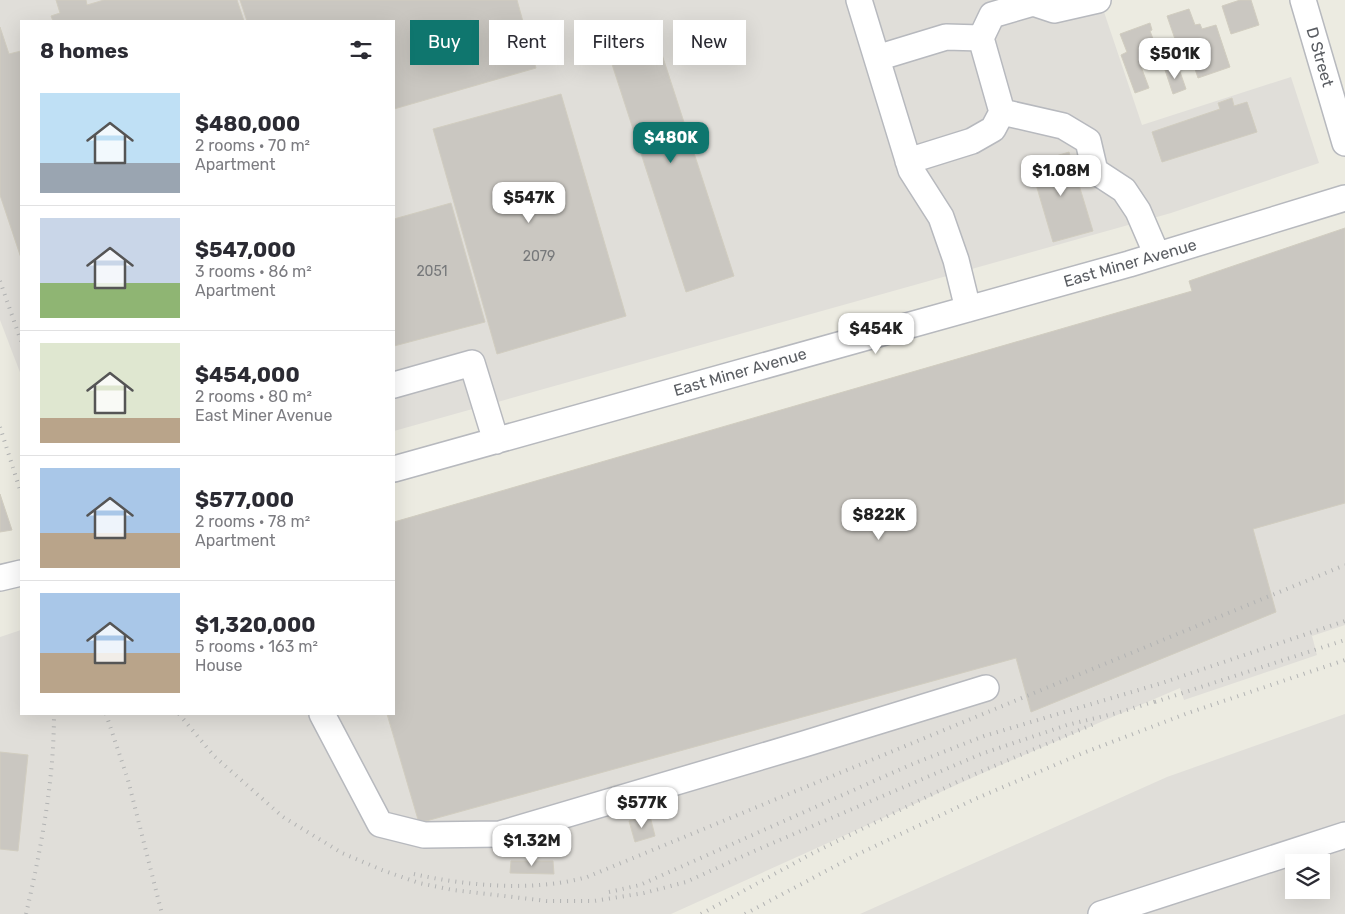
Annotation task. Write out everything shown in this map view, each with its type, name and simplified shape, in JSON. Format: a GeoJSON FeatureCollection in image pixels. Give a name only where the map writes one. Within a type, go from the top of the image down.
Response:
{"type":"FeatureCollection","features":[{"type":"Feature","properties":{"kind":"street"},"geometry":{"type":"LineString","coordinates":[[859,0],[911,170],[942,217],[956,260],[968,309]]}},
{"type":"Feature","properties":{"kind":"street"},"geometry":{"type":"LineString","coordinates":[[908,161],[972,141],[993,129],[1002,112],[980,38],[992,15],[1033,3],[1054,10],[1098,0]]}},
{"type":"Feature","properties":{"kind":"street","name":"D Street"},"geometry":{"type":"LineString","coordinates":[[1303,0],[1345,143]]}},
{"type":"Feature","properties":{"kind":"street"},"geometry":{"type":"LineString","coordinates":[[877,58],[946,37],[980,38]]}},
{"type":"Feature","properties":{"kind":"street"},"geometry":{"type":"LineString","coordinates":[[1002,112],[1063,126],[1088,142],[1096,171],[1124,190],[1138,211],[1157,255]]}},
{"type":"Feature","properties":{"kind":"street","name":"East Miner Avenue"},"geometry":{"type":"LineString","coordinates":[[395,469],[968,309],[1157,255],[1345,198]]}},
{"type":"Feature","properties":{"kind":"street"},"geometry":{"type":"LineString","coordinates":[[395,385],[472,363],[496,441]]}},
{"type":"Feature","properties":{"kind":"street"},"geometry":{"type":"LineString","coordinates":[[0,578],[20,573]]}},
{"type":"Feature","properties":{"kind":"street"},"geometry":{"type":"LineString","coordinates":[[323,715],[380,824],[424,835],[500,834],[795,747],[986,688]]}},
{"type":"Feature","properties":{"kind":"street"},"geometry":{"type":"LineString","coordinates":[[1101,914],[1345,835]]}},
{"type":"Feature","properties":{"kind":"shaded area"},"geometry":{"type":"Polygon","coordinates":[[[0,0],[1100,0],[1142,125],[1291,77],[1319,163],[1171,213],[395,431],[395,20],[20,20],[20,372],[0,320],[0,0]]]}},
{"type":"Feature","properties":{"kind":"shaded area"},"geometry":{"type":"Polygon","coordinates":[[[1345,229],[1345,625],[1312,636],[1317,655],[1184,700],[1180,688],[996,767],[671,914],[0,914],[0,637],[20,630],[20,715],[395,715],[395,522],[1196,290],[1345,229]]]}},
{"type":"Feature","properties":{"kind":"shaded area"},"geometry":{"type":"Polygon","coordinates":[[[1345,714],[1345,914],[860,914],[1167,777],[1345,714]]]}},
{"type":"Feature","properties":{"kind":"building"},"geometry":{"type":"Polygon","coordinates":[[[56,0],[86,0],[87,5],[104,0],[237,0],[244,20],[53,20],[51,16],[60,13],[56,0]]]}},
{"type":"Feature","properties":{"kind":"building"},"geometry":{"type":"Polygon","coordinates":[[[240,0],[517,0],[523,20],[489,20],[489,65],[535,65],[536,68],[395,109],[395,20],[247,20],[240,0]]]}},
{"type":"Feature","properties":{"kind":"building"},"geometry":{"type":"Polygon","coordinates":[[[1240,0],[1251,0],[1259,25],[1231,34],[1222,6],[1240,0]]]}},
{"type":"Feature","properties":{"kind":"building"},"geometry":{"type":"Polygon","coordinates":[[[1189,9],[1195,25],[1200,24],[1202,29],[1216,25],[1230,67],[1198,78],[1185,39],[1176,42],[1167,16],[1189,9]]]}},
{"type":"Feature","properties":{"kind":"building"},"geometry":{"type":"Polygon","coordinates":[[[1150,23],[1152,30],[1150,31],[1162,62],[1152,65],[1150,60],[1140,64],[1149,88],[1135,93],[1121,55],[1127,52],[1120,34],[1150,23]]]}},
{"type":"Feature","properties":{"kind":"building"},"geometry":{"type":"Polygon","coordinates":[[[0,27],[9,54],[20,51],[20,255],[0,195],[0,27]]]}},
{"type":"Feature","properties":{"kind":"building"},"geometry":{"type":"Polygon","coordinates":[[[663,58],[734,276],[686,292],[612,65],[663,65],[663,58]]]}},
{"type":"Feature","properties":{"kind":"building"},"geometry":{"type":"Polygon","coordinates":[[[1178,66],[1186,89],[1173,94],[1165,70],[1178,66]]]}},
{"type":"Feature","properties":{"kind":"building"},"geometry":{"type":"Polygon","coordinates":[[[561,94],[626,316],[497,354],[433,129],[561,94]]]}},
{"type":"Feature","properties":{"kind":"building"},"geometry":{"type":"Polygon","coordinates":[[[1232,98],[1234,106],[1247,102],[1257,132],[1162,162],[1152,132],[1220,109],[1218,103],[1232,98]]]}},
{"type":"Feature","properties":{"kind":"building"},"geometry":{"type":"Polygon","coordinates":[[[1069,152],[1093,231],[1053,242],[1030,164],[1069,152]]]}},
{"type":"Feature","properties":{"kind":"building"},"geometry":{"type":"Polygon","coordinates":[[[451,203],[485,322],[395,346],[395,219],[451,203]]]}},
{"type":"Feature","properties":{"kind":"building"},"geometry":{"type":"Polygon","coordinates":[[[1345,228],[1345,503],[1253,529],[1276,612],[1031,712],[1016,658],[419,823],[387,715],[395,715],[395,522],[1192,291],[1189,281],[1345,228]]]}},
{"type":"Feature","properties":{"kind":"building"},"geometry":{"type":"Polygon","coordinates":[[[0,494],[12,530],[0,532],[0,494]]]}},
{"type":"Feature","properties":{"kind":"building"},"geometry":{"type":"Polygon","coordinates":[[[0,752],[28,755],[18,851],[0,849],[0,752]]]}},
{"type":"Feature","properties":{"kind":"building"},"geometry":{"type":"Polygon","coordinates":[[[650,816],[655,836],[635,842],[629,821],[650,816]]]}},
{"type":"Feature","properties":{"kind":"building"},"geometry":{"type":"Polygon","coordinates":[[[511,861],[553,861],[554,874],[510,873],[511,861]]]}},
{"type":"Feature","properties":{"kind":"railway"},"geometry":{"type":"LineString","coordinates":[[0,281],[20,338]]}},
{"type":"Feature","properties":{"kind":"railway"},"geometry":{"type":"LineString","coordinates":[[0,427],[20,490]]}},
{"type":"Feature","properties":{"kind":"railway"},"geometry":{"type":"LineString","coordinates":[[414,874],[456,882],[501,886],[545,885],[587,877],[1345,565]]}},
{"type":"Feature","properties":{"kind":"railway"},"geometry":{"type":"LineString","coordinates":[[609,892],[640,885],[910,765],[984,736],[1162,683],[1345,621]]}},
{"type":"Feature","properties":{"kind":"railway"},"geometry":{"type":"LineString","coordinates":[[1155,702],[1345,640]]}},
{"type":"Feature","properties":{"kind":"railway"},"geometry":{"type":"LineString","coordinates":[[745,914],[856,855],[975,799],[1083,753],[1188,713],[1345,660]]}},
{"type":"Feature","properties":{"kind":"railway"},"geometry":{"type":"LineString","coordinates":[[180,715],[214,756],[283,817],[342,853],[419,883],[453,890],[547,901],[594,901],[644,893],[686,882],[981,754],[1067,725],[1160,700]]}},
{"type":"Feature","properties":{"kind":"railway"},"geometry":{"type":"LineString","coordinates":[[26,914],[46,815],[52,764],[54,715]]}},
{"type":"Feature","properties":{"kind":"railway"},"geometry":{"type":"LineString","coordinates":[[106,715],[128,780],[162,914]]}},
{"type":"Feature","properties":{"kind":"railway"},"geometry":{"type":"LineString","coordinates":[[701,914],[813,853],[961,780],[1094,724]]}}]}
